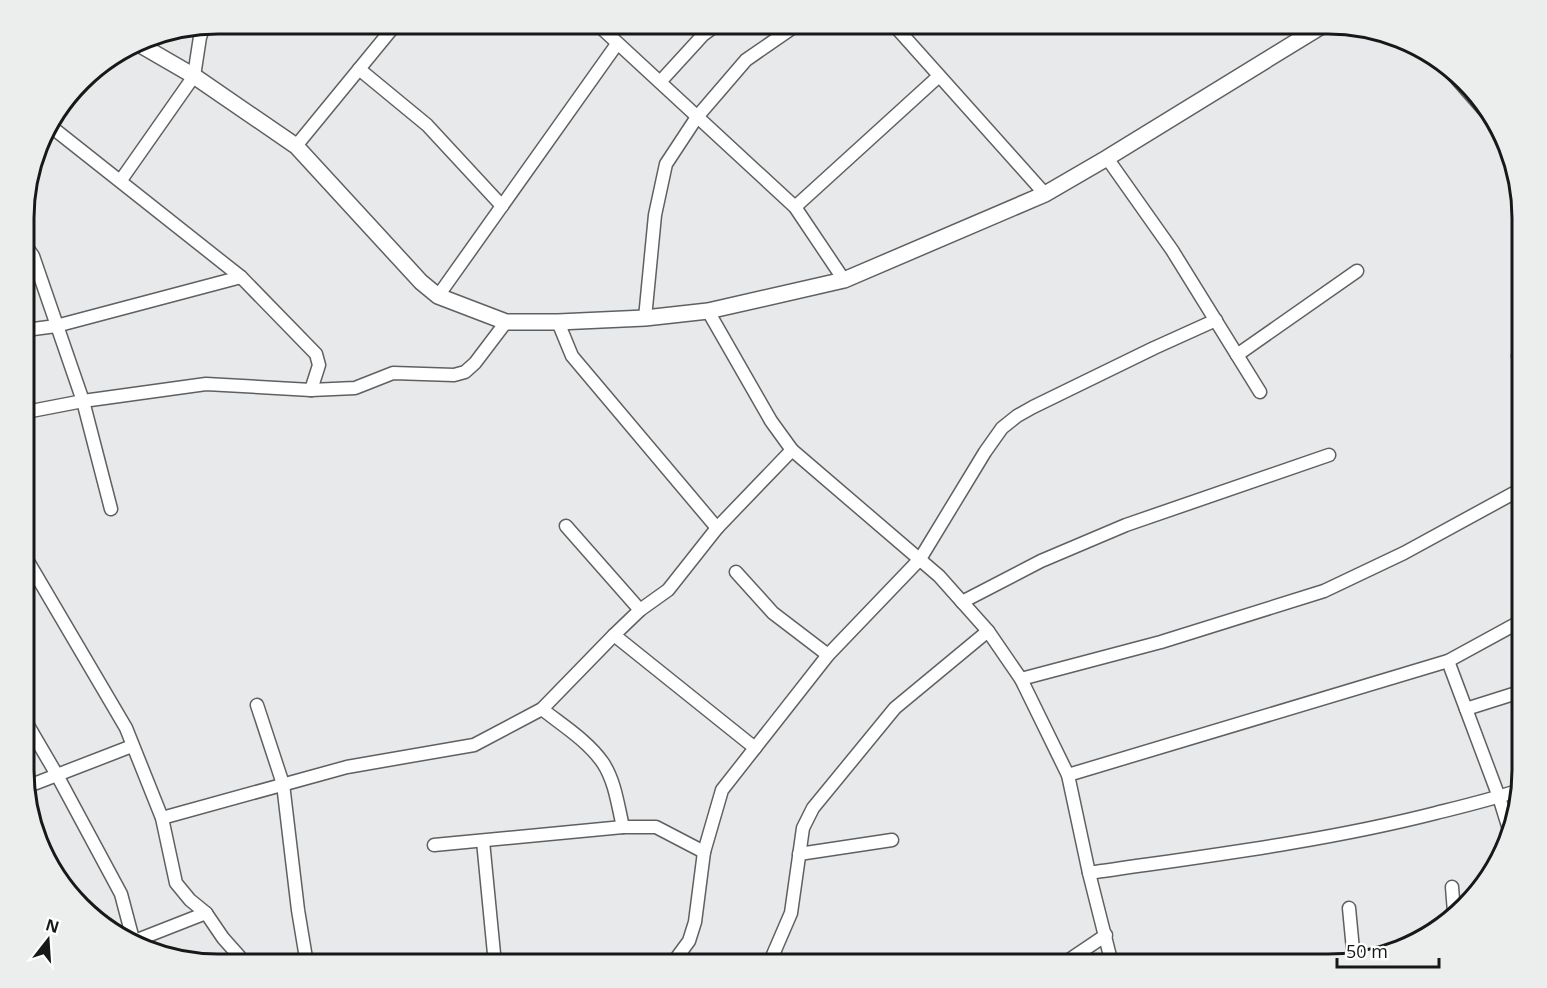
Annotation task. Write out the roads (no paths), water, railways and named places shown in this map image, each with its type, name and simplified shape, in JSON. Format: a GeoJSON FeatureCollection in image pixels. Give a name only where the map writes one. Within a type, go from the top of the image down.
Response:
{"type":"FeatureCollection","features":[{"type":"Feature","properties":{"kind":"street"},"geometry":{"type":"LineString","coordinates":[[296,146],[388,34]]}},
{"type":"Feature","properties":{"kind":"street"},"geometry":{"type":"LineString","coordinates":[[607,34],[795,207],[844,280]]}},
{"type":"Feature","properties":{"kind":"street"},"geometry":{"type":"LineString","coordinates":[[660,82],[704,34]]}},
{"type":"Feature","properties":{"kind":"street"},"geometry":{"type":"LineString","coordinates":[[645,318],[655,216],[666,164],[696,117],[746,60],[784,34]]}},
{"type":"Feature","properties":{"kind":"street"},"geometry":{"type":"LineString","coordinates":[[902,34],[1045,194]]}},
{"type":"Feature","properties":{"kind":"street"},"geometry":{"type":"LineString","coordinates":[[147,49],[194,76],[296,146],[421,282],[438,296],[506,322],[558,322],[645,318],[708,311],[844,280],[1045,194],[1309,34]]}},
{"type":"Feature","properties":{"kind":"street"},"geometry":{"type":"LineString","coordinates":[[121,180],[194,76],[201,35]]}},
{"type":"Feature","properties":{"kind":"street"},"geometry":{"type":"LineString","coordinates":[[438,296],[617,44]]}},
{"type":"Feature","properties":{"kind":"street"},"geometry":{"type":"LineString","coordinates":[[359,69],[427,125],[502,206]]}},
{"type":"Feature","properties":{"kind":"street"},"geometry":{"type":"LineString","coordinates":[[795,207],[939,76]]}},
{"type":"Feature","properties":{"kind":"street"},"geometry":{"type":"LineString","coordinates":[[55,134],[121,180],[241,277],[316,354],[319,365],[311,390]]}},
{"type":"Feature","properties":{"kind":"street"},"geometry":{"type":"LineString","coordinates":[[1107,158],[1172,250],[1260,393]]}},
{"type":"Feature","properties":{"kind":"street"},"geometry":{"type":"LineString","coordinates":[[34,259],[83,400],[111,509]]}},
{"type":"Feature","properties":{"kind":"street"},"geometry":{"type":"LineString","coordinates":[[1237,355],[1357,271]]}},
{"type":"Feature","properties":{"kind":"street"},"geometry":{"type":"LineString","coordinates":[[34,329],[56,326],[241,277]]}},
{"type":"Feature","properties":{"kind":"street"},"geometry":{"type":"LineString","coordinates":[[708,311],[771,421],[792,450],[939,576],[987,631],[1022,679],[1068,776],[1089,873],[1110,953]]}},
{"type":"Feature","properties":{"kind":"street"},"geometry":{"type":"LineString","coordinates":[[680,954],[689,941],[695,922],[704,852],[722,790],[828,656],[920,559],[1002,428],[1033,407],[1216,320]]}},
{"type":"Feature","properties":{"kind":"street"},"geometry":{"type":"LineString","coordinates":[[34,410],[83,400],[206,384],[311,390],[355,387],[393,373],[454,375],[465,372],[475,363],[506,322]]}},
{"type":"Feature","properties":{"kind":"street"},"geometry":{"type":"LineString","coordinates":[[558,322],[572,356],[717,528]]}},
{"type":"Feature","properties":{"kind":"street"},"geometry":{"type":"LineString","coordinates":[[162,818],[347,767],[474,744],[542,709],[640,610],[668,590],[717,528],[792,450]]}},
{"type":"Feature","properties":{"kind":"street"},"geometry":{"type":"LineString","coordinates":[[962,602],[1041,561],[1126,525],[1329,455]]}},
{"type":"Feature","properties":{"kind":"street"},"geometry":{"type":"LineString","coordinates":[[1022,679],[1161,642],[1324,591],[1404,553],[1512,494]]}},
{"type":"Feature","properties":{"kind":"street"},"geometry":{"type":"LineString","coordinates":[[566,526],[640,610]]}},
{"type":"Feature","properties":{"kind":"street"},"geometry":{"type":"LineString","coordinates":[[34,572],[126,728],[162,818],[176,883],[190,900],[206,913],[237,954]]}},
{"type":"Feature","properties":{"kind":"street"},"geometry":{"type":"LineString","coordinates":[[736,572],[773,613],[828,656]]}},
{"type":"Feature","properties":{"kind":"street"},"geometry":{"type":"LineString","coordinates":[[1068,776],[1448,661],[1512,626]]}},
{"type":"Feature","properties":{"kind":"street"},"geometry":{"type":"LineString","coordinates":[[774,954],[791,913],[803,828],[813,808],[895,708],[987,631]]}},
{"type":"Feature","properties":{"kind":"street"},"geometry":{"type":"LineString","coordinates":[[614,635],[755,748]]}},
{"type":"Feature","properties":{"kind":"street"},"geometry":{"type":"LineString","coordinates":[[1448,661],[1506,819]]}},
{"type":"Feature","properties":{"kind":"street"},"geometry":{"type":"LineString","coordinates":[[1466,709],[1512,694]]}},
{"type":"Feature","properties":{"kind":"street"},"geometry":{"type":"LineString","coordinates":[[257,705],[283,784],[305,954]]}},
{"type":"Feature","properties":{"kind":"street"},"geometry":{"type":"LineString","coordinates":[[542,709],[581,740],[603,763],[613,784],[623,827]]}},
{"type":"Feature","properties":{"kind":"street"},"geometry":{"type":"LineString","coordinates":[[34,735],[121,894],[130,931]]}},
{"type":"Feature","properties":{"kind":"street"},"geometry":{"type":"LineString","coordinates":[[35,782],[132,746]]}},
{"type":"Feature","properties":{"kind":"street"},"geometry":{"type":"LineString","coordinates":[[1089,873],[1386,826],[1511,793]]}},
{"type":"Feature","properties":{"kind":"street"},"geometry":{"type":"LineString","coordinates":[[434,845],[623,827],[656,827],[704,852]]}},
{"type":"Feature","properties":{"kind":"street"},"geometry":{"type":"LineString","coordinates":[[799,854],[892,840]]}},
{"type":"Feature","properties":{"kind":"street"},"geometry":{"type":"LineString","coordinates":[[483,841],[494,954]]}},
{"type":"Feature","properties":{"kind":"street"},"geometry":{"type":"LineString","coordinates":[[1452,888],[1453,905]]}},
{"type":"Feature","properties":{"kind":"street"},"geometry":{"type":"LineString","coordinates":[[1349,908],[1353,951]]}},
{"type":"Feature","properties":{"kind":"street"},"geometry":{"type":"LineString","coordinates":[[143,938],[206,913]]}},
{"type":"Feature","properties":{"kind":"street"},"geometry":{"type":"LineString","coordinates":[[1079,953],[1106,935]]}}]}
